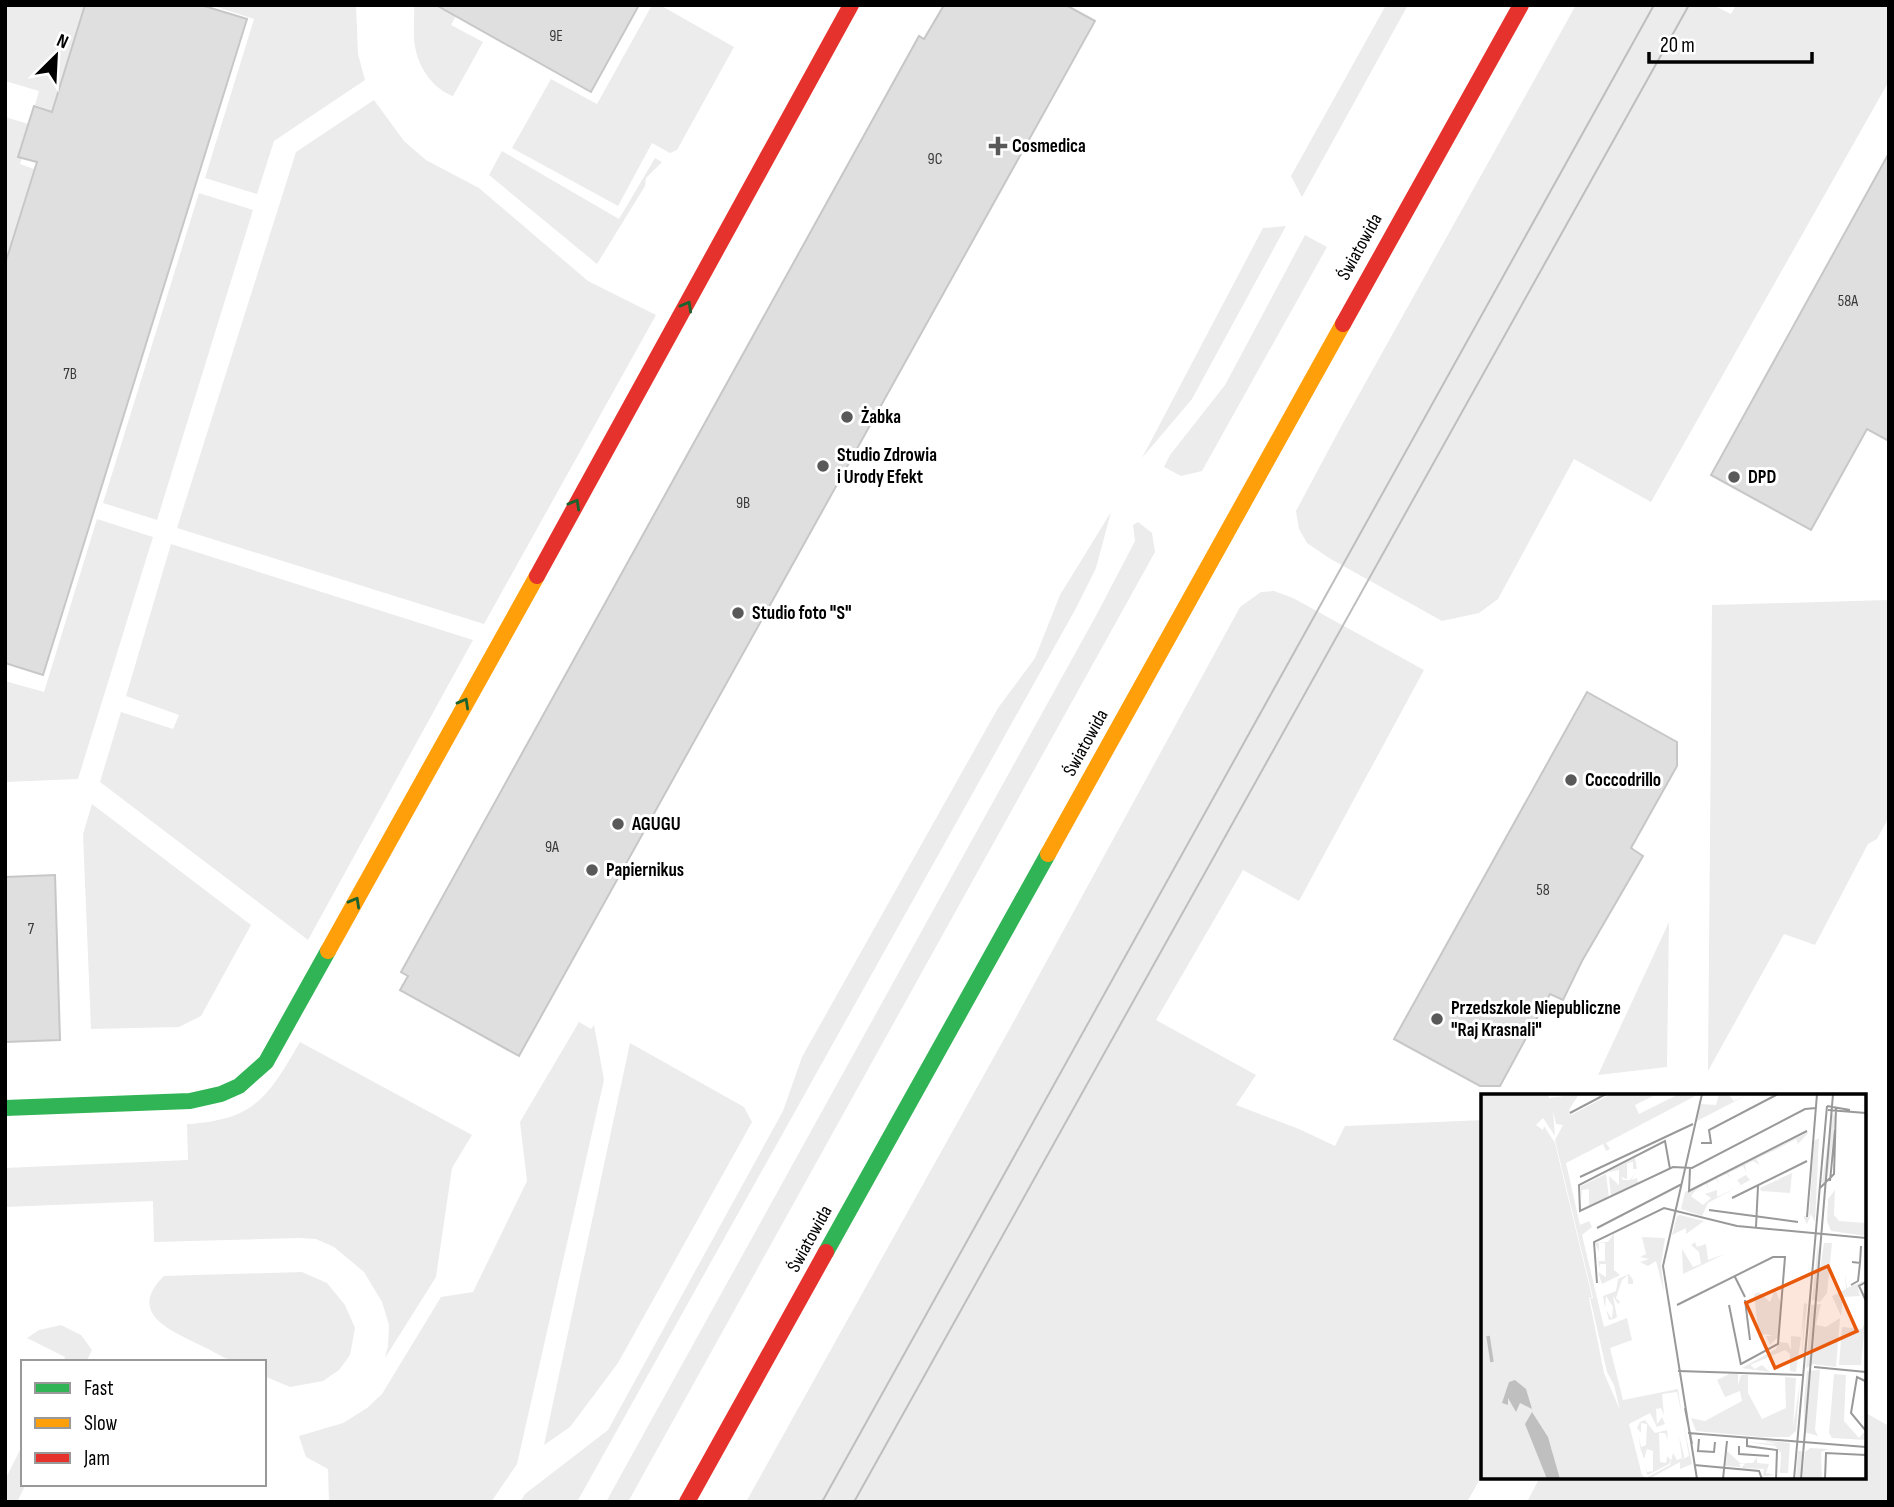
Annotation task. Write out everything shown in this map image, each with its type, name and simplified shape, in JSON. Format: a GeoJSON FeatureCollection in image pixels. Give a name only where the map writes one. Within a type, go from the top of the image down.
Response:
{"type":"FeatureCollection","features":[{"type":"Feature","properties":{"kind":"street"},"geometry":{"type":"LineString","coordinates":[[5,1108],[190,1101],[221,1094],[239,1086],[266,1062],[679,321],[851,5]]}},
{"type":"Feature","properties":{"kind":"street","name":"Światowida"},"geometry":{"type":"LineString","coordinates":[[687,1502],[1521,5]]}},
{"type":"Feature","properties":{"kind":"shaded area"},"geometry":{"type":"Polygon","coordinates":[[[5,5],[85,5],[52,111],[35,105],[39,91],[5,81],[5,5]]]}},
{"type":"Feature","properties":{"kind":"shaded area"},"geometry":{"type":"Polygon","coordinates":[[[211,5],[356,5],[358,54],[365,80],[274,141],[257,194],[205,178],[254,19],[211,5]]]}},
{"type":"Feature","properties":{"kind":"shaded area"},"geometry":{"type":"Polygon","coordinates":[[[414,5],[462,5],[451,25],[483,42],[453,96],[434,84],[421,65],[414,40],[414,5]]]}},
{"type":"Feature","properties":{"kind":"shaded area"},"geometry":{"type":"Polygon","coordinates":[[[652,5],[660,5],[734,47],[677,150],[670,153],[652,143],[618,206],[512,148],[551,79],[597,104],[652,5]]]}},
{"type":"Feature","properties":{"kind":"shaded area"},"geometry":{"type":"Polygon","coordinates":[[[1386,5],[1408,5],[1302,197],[1291,176],[1386,5]]]}},
{"type":"Feature","properties":{"kind":"shaded area"},"geometry":{"type":"Polygon","coordinates":[[[1576,5],[1713,5],[1731,14],[1736,5],[1889,5],[1889,81],[1651,502],[1574,459],[1498,599],[1479,613],[1442,621],[1307,543],[1299,529],[1296,511],[1576,5]]]}},
{"type":"Feature","properties":{"kind":"shaded area"},"geometry":{"type":"Polygon","coordinates":[[[374,100],[404,141],[426,160],[479,188],[588,281],[656,315],[484,624],[177,528],[296,152],[374,100]]]}},
{"type":"Feature","properties":{"kind":"shaded area"},"geometry":{"type":"Polygon","coordinates":[[[5,117],[32,125],[20,164],[34,169],[5,260],[5,117]]]}},
{"type":"Feature","properties":{"kind":"shaded area"},"geometry":{"type":"Polygon","coordinates":[[[502,151],[619,219],[655,158],[662,162],[646,178],[645,186],[597,264],[489,175],[502,151]]]}},
{"type":"Feature","properties":{"kind":"shaded area"},"geometry":{"type":"Polygon","coordinates":[[[199,193],[253,210],[157,520],[103,503],[199,193]]]}},
{"type":"Feature","properties":{"kind":"shaded area"},"geometry":{"type":"Polygon","coordinates":[[[1286,226],[1192,399],[1142,458],[1263,228],[1286,226]]]}},
{"type":"Feature","properties":{"kind":"shaded area"},"geometry":{"type":"Polygon","coordinates":[[[1305,235],[1327,247],[1202,471],[1181,476],[1164,467],[1170,455],[1225,385],[1305,235]]]}},
{"type":"Feature","properties":{"kind":"shaded area"},"geometry":{"type":"Polygon","coordinates":[[[1111,512],[1096,568],[1075,610],[577,1502],[520,1502],[525,1494],[608,1430],[783,1111],[802,1057],[998,708],[1035,658],[1060,595],[1111,512]]]}},
{"type":"Feature","properties":{"kind":"shaded area"},"geometry":{"type":"Polygon","coordinates":[[[97,519],[153,537],[78,779],[5,782],[5,681],[44,692],[97,519]]]}},
{"type":"Feature","properties":{"kind":"shaded area"},"geometry":{"type":"Polygon","coordinates":[[[1138,522],[1152,533],[1155,552],[628,1502],[606,1502],[1098,612],[1135,541],[1133,525],[1138,522]]]}},
{"type":"Feature","properties":{"kind":"shaded area"},"geometry":{"type":"Polygon","coordinates":[[[171,544],[473,640],[308,940],[100,782],[121,712],[173,729],[179,715],[126,696],[171,544]]]}},
{"type":"Feature","properties":{"kind":"shaded area"},"geometry":{"type":"Polygon","coordinates":[[[1274,591],[1293,598],[1424,670],[1299,901],[1243,870],[1156,1020],[1256,1075],[1236,1105],[1335,1146],[1345,1126],[1481,1120],[1481,1478],[1467,1502],[746,1502],[1014,1021],[1240,607],[1261,592],[1274,591]]]}},
{"type":"Feature","properties":{"kind":"shaded area"},"geometry":{"type":"Polygon","coordinates":[[[1889,600],[1889,817],[1877,839],[1868,844],[1815,945],[1784,934],[1708,1071],[1712,605],[1889,600]]]}},
{"type":"Feature","properties":{"kind":"shaded area"},"geometry":{"type":"Polygon","coordinates":[[[92,804],[251,925],[201,1016],[179,1027],[91,1029],[83,834],[92,804]]]}},
{"type":"Feature","properties":{"kind":"shaded area"},"geometry":{"type":"Polygon","coordinates":[[[1669,922],[1667,1067],[1598,1075],[1669,922]]]}},
{"type":"Feature","properties":{"kind":"shaded area"},"geometry":{"type":"Polygon","coordinates":[[[579,1022],[591,1029],[594,1025],[604,1080],[517,1464],[491,1502],[329,1502],[328,1469],[306,1457],[299,1436],[343,1423],[367,1408],[382,1394],[441,1297],[473,1292],[527,1181],[520,1122],[579,1022]]]}},
{"type":"Feature","properties":{"kind":"shaded area"},"geometry":{"type":"Polygon","coordinates":[[[300,1042],[472,1135],[452,1168],[436,1277],[385,1358],[389,1325],[382,1302],[364,1272],[334,1247],[316,1239],[154,1242],[153,1201],[5,1207],[5,1168],[188,1160],[187,1124],[229,1117],[257,1102],[268,1091],[300,1042]]]}},
{"type":"Feature","properties":{"kind":"shaded area"},"geometry":{"type":"Polygon","coordinates":[[[630,1043],[744,1107],[752,1122],[618,1363],[570,1427],[544,1445],[630,1043]]]}},
{"type":"Feature","properties":{"kind":"shaded area"},"geometry":{"type":"Polygon","coordinates":[[[302,1272],[327,1283],[345,1305],[355,1328],[350,1355],[339,1370],[323,1381],[290,1387],[266,1377],[266,1360],[232,1360],[178,1334],[157,1320],[149,1301],[153,1289],[164,1276],[302,1272]]]}},
{"type":"Feature","properties":{"kind":"shaded area"},"geometry":{"type":"Polygon","coordinates":[[[61,1325],[81,1335],[92,1350],[87,1360],[64,1360],[65,1357],[27,1338],[39,1330],[61,1325]]]}},
{"type":"Feature","properties":{"kind":"shaded area"},"geometry":{"type":"Polygon","coordinates":[[[1866,1413],[1889,1426],[1889,1502],[1527,1502],[1539,1479],[1866,1479],[1866,1413]]]}},
{"type":"Feature","properties":{"kind":"shaded area"},"geometry":{"type":"Polygon","coordinates":[[[21,1448],[21,1486],[25,1486],[17,1502],[5,1502],[5,1480],[21,1448]]]}},
{"type":"Feature","properties":{"kind":"building"},"geometry":{"type":"Polygon","coordinates":[[[85,5],[201,5],[247,19],[43,675],[5,663],[5,264],[37,162],[18,157],[34,106],[52,112],[85,5]]]}},
{"type":"Feature","properties":{"kind":"building"},"geometry":{"type":"Polygon","coordinates":[[[436,5],[639,5],[591,92],[436,5]]]}},
{"type":"Feature","properties":{"kind":"building"},"geometry":{"type":"Polygon","coordinates":[[[944,5],[1066,5],[1095,21],[519,1056],[400,990],[408,976],[401,972],[919,36],[924,39],[944,5]]]}},
{"type":"Feature","properties":{"kind":"building"},"geometry":{"type":"Polygon","coordinates":[[[1889,153],[1889,441],[1867,429],[1811,530],[1711,475],[1889,153]]]}},
{"type":"Feature","properties":{"kind":"building"},"geometry":{"type":"Polygon","coordinates":[[[1587,692],[1677,742],[1677,766],[1631,848],[1643,856],[1582,961],[1563,1000],[1550,994],[1500,1086],[1480,1086],[1394,1039],[1587,692]]]}},
{"type":"Feature","properties":{"kind":"building"},"geometry":{"type":"Polygon","coordinates":[[[55,875],[60,1040],[5,1042],[5,877],[55,875]]]}},
{"type":"Feature","properties":{"kind":"tram line"},"geometry":{"type":"LineString","coordinates":[[822,1502],[1654,5]]}},
{"type":"Feature","properties":{"kind":"tram line"},"geometry":{"type":"LineString","coordinates":[[854,1502],[1689,5]]}},
{"type":"Feature","properties":{"kind":"traffic: fast"},"geometry":{"type":"LineString","coordinates":[[826,1252],[1048,854]]}},
{"type":"Feature","properties":{"kind":"traffic: fast"},"geometry":{"type":"LineString","coordinates":[[5,1108],[190,1101],[221,1094],[239,1086],[266,1062],[328,951]]}},
{"type":"Feature","properties":{"kind":"traffic: slow"},"geometry":{"type":"LineString","coordinates":[[1048,854],[1343,324]]}},
{"type":"Feature","properties":{"kind":"traffic: slow"},"geometry":{"type":"LineString","coordinates":[[328,951],[537,576]]}},
{"type":"Feature","properties":{"kind":"traffic: jam"},"geometry":{"type":"LineString","coordinates":[[537,576],[851,5]]}},
{"type":"Feature","properties":{"kind":"traffic: jam"},"geometry":{"type":"LineString","coordinates":[[1343,324],[1521,5]]}},
{"type":"Feature","properties":{"kind":"traffic: jam"},"geometry":{"type":"LineString","coordinates":[[687,1502],[826,1252]]}},
{"type":"Feature","properties":{"kind":"place","name":"Cosmedica"},"geometry":{"type":"Point","coordinates":[998,146]}},
{"type":"Feature","properties":{"kind":"place","name":"Żabka"},"geometry":{"type":"Point","coordinates":[847,417]}},
{"type":"Feature","properties":{"kind":"place","name":"Studio Zdrowia i Urody Efekt"},"geometry":{"type":"Point","coordinates":[823,466]}},
{"type":"Feature","properties":{"kind":"place","name":"DPD"},"geometry":{"type":"Point","coordinates":[1734,477]}},
{"type":"Feature","properties":{"kind":"place","name":"Studio foto \"S\""},"geometry":{"type":"Point","coordinates":[738,613]}},
{"type":"Feature","properties":{"kind":"place","name":"Coccodrillo"},"geometry":{"type":"Point","coordinates":[1571,780]}},
{"type":"Feature","properties":{"kind":"place","name":"AGUGU"},"geometry":{"type":"Point","coordinates":[618,824]}},
{"type":"Feature","properties":{"kind":"place","name":"Papiernikus"},"geometry":{"type":"Point","coordinates":[592,870]}},
{"type":"Feature","properties":{"kind":"place","name":"Przedszkole Niepubliczne \"Raj Krasnali\""},"geometry":{"type":"Point","coordinates":[1437,1019]}}]}
